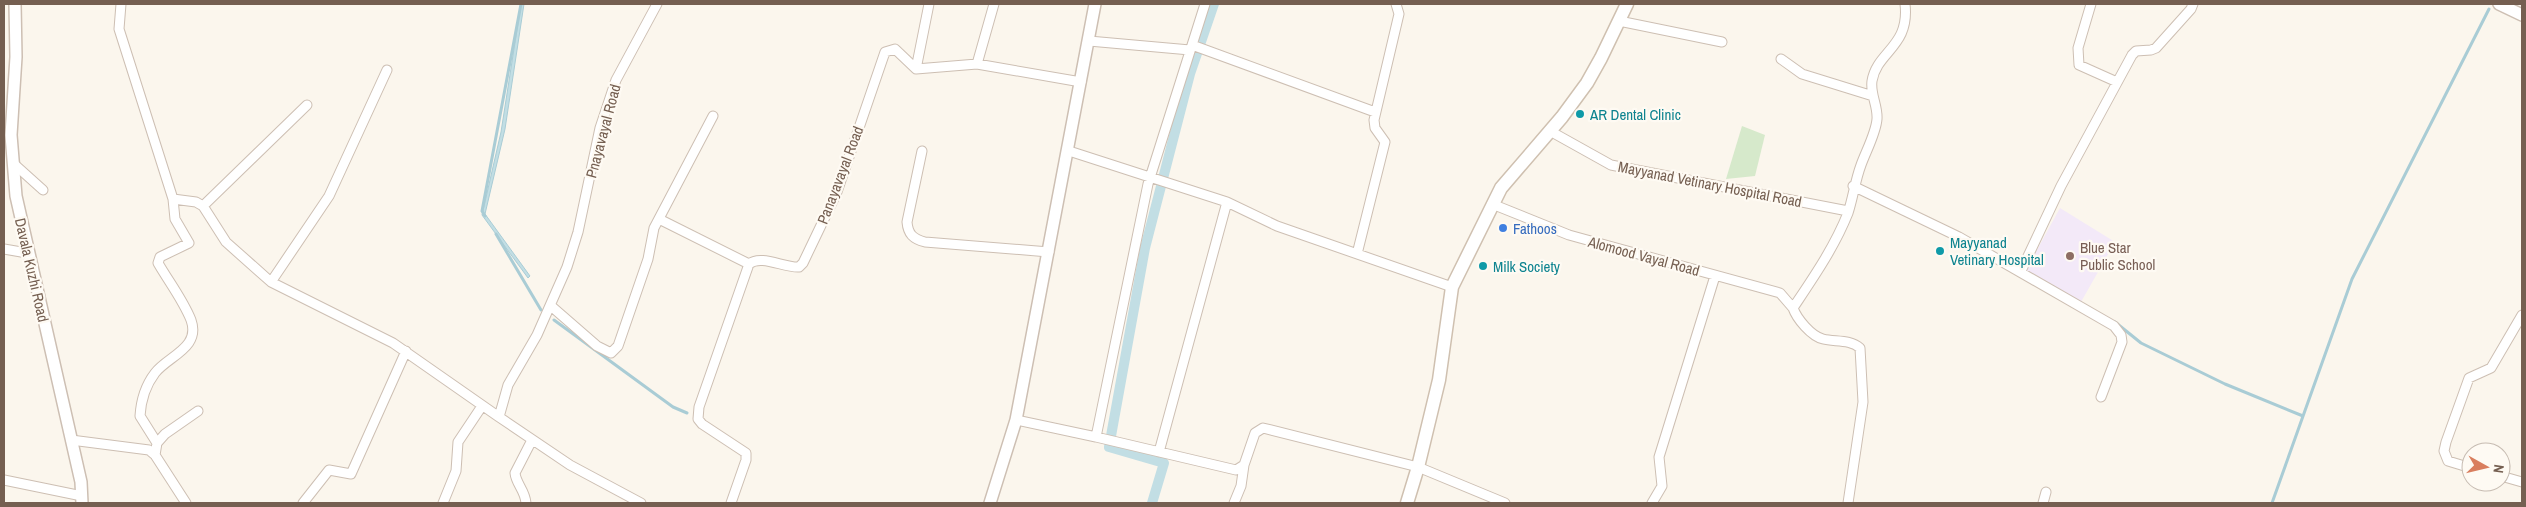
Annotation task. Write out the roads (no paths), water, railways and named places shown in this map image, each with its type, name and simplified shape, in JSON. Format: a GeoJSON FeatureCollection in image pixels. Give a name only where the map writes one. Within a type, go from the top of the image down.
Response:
{"type":"FeatureCollection","features":[{"type":"Feature","properties":{"kind":"main road"},"geometry":{"type":"LineString","coordinates":[[1407,503],[1418,467],[1439,380],[1452,287],[1501,188],[1550,131],[1587,83],[1627,4]]}},
{"type":"Feature","properties":{"kind":"street","name":"Davala Kuzhi Road"},"geometry":{"type":"LineString","coordinates":[[14,4],[16,57],[11,134],[16,196],[27,252],[81,482],[82,500]]}},
{"type":"Feature","properties":{"kind":"street"},"geometry":{"type":"LineString","coordinates":[[121,4],[119,29],[173,199],[175,219],[189,243],[160,257],[158,263],[191,321],[192,337],[180,353],[155,373],[143,392],[140,416],[157,443]]}},
{"type":"Feature","properties":{"kind":"street","name":"Pnayavayal Road"},"geometry":{"type":"LineString","coordinates":[[499,417],[508,385],[551,306],[567,267],[578,232],[607,104],[629,52],[657,4]]}},
{"type":"Feature","properties":{"kind":"street"},"geometry":{"type":"LineString","coordinates":[[929,4],[916,69],[977,64],[1081,82]]}},
{"type":"Feature","properties":{"kind":"street"},"geometry":{"type":"LineString","coordinates":[[977,64],[994,4]]}},
{"type":"Feature","properties":{"kind":"street"},"geometry":{"type":"LineString","coordinates":[[990,503],[1016,420],[1096,4]]}},
{"type":"Feature","properties":{"kind":"street"},"geometry":{"type":"LineString","coordinates":[[1096,437],[1150,178],[1205,4]]}},
{"type":"Feature","properties":{"kind":"street"},"geometry":{"type":"LineString","coordinates":[[1357,254],[1385,142],[1375,128],[1375,112],[1399,14],[1396,4]]}},
{"type":"Feature","properties":{"kind":"street"},"geometry":{"type":"LineString","coordinates":[[1793,308],[1831,250],[1848,211],[1853,186],[1877,119],[1872,96],[1872,81],[1878,65],[1898,42],[1907,16],[1905,4]]}},
{"type":"Feature","properties":{"kind":"street"},"geometry":{"type":"LineString","coordinates":[[2091,4],[2078,48],[2079,65],[2117,82]]}},
{"type":"Feature","properties":{"kind":"street"},"geometry":{"type":"LineString","coordinates":[[2021,271],[2061,186],[2117,82],[2136,51],[2156,48],[2191,9],[2193,4]]}},
{"type":"Feature","properties":{"kind":"street"},"geometry":{"type":"LineString","coordinates":[[2499,4],[2522,15]]}},
{"type":"Feature","properties":{"kind":"street"},"geometry":{"type":"LineString","coordinates":[[1619,21],[1722,42]]}},
{"type":"Feature","properties":{"kind":"street"},"geometry":{"type":"LineString","coordinates":[[1089,40],[1191,48],[1375,112]]}},
{"type":"Feature","properties":{"kind":"street","name":"Panayavayal Road"},"geometry":{"type":"LineString","coordinates":[[749,264],[754,260],[793,267],[798,267],[803,263],[837,192],[882,57],[890,49],[895,49],[916,69]]}},
{"type":"Feature","properties":{"kind":"street"},"geometry":{"type":"LineString","coordinates":[[1781,59],[1802,74],[1872,96]]}},
{"type":"Feature","properties":{"kind":"street"},"geometry":{"type":"LineString","coordinates":[[271,282],[332,191],[387,70]]}},
{"type":"Feature","properties":{"kind":"street"},"geometry":{"type":"LineString","coordinates":[[203,206],[307,105]]}},
{"type":"Feature","properties":{"kind":"street"},"geometry":{"type":"LineString","coordinates":[[551,306],[597,346],[611,353],[618,346],[648,259],[654,228],[713,116]]}},
{"type":"Feature","properties":{"kind":"street","name":"Mayyanad Vetinary Hospital Road"},"geometry":{"type":"LineString","coordinates":[[1550,131],[1611,165],[1848,211]]}},
{"type":"Feature","properties":{"kind":"street"},"geometry":{"type":"LineString","coordinates":[[1069,151],[1227,202],[1277,226],[1452,287]]}},
{"type":"Feature","properties":{"kind":"street"},"geometry":{"type":"LineString","coordinates":[[922,152],[907,222],[908,230],[912,237],[924,242],[1049,252]]}},
{"type":"Feature","properties":{"kind":"street"},"geometry":{"type":"LineString","coordinates":[[13,163],[43,190]]}},
{"type":"Feature","properties":{"kind":"street"},"geometry":{"type":"LineString","coordinates":[[1853,186],[1959,237],[2021,271],[2119,330],[2121,335],[2120,348],[2101,397]]}},
{"type":"Feature","properties":{"kind":"street"},"geometry":{"type":"LineString","coordinates":[[173,199],[196,202],[203,206],[226,242],[271,282],[406,352],[570,466],[641,503]]}},
{"type":"Feature","properties":{"kind":"street"},"geometry":{"type":"LineString","coordinates":[[1160,452],[1227,202]]}},
{"type":"Feature","properties":{"kind":"street","name":"Alomood Vayal Road"},"geometry":{"type":"LineString","coordinates":[[1492,204],[1569,235],[1780,293],[1793,308],[1796,315],[1821,339],[1855,343],[1860,348],[1863,402],[1848,503]]}},
{"type":"Feature","properties":{"kind":"street"},"geometry":{"type":"LineString","coordinates":[[659,219],[749,264],[698,413],[698,419],[702,424],[746,453],[746,460],[731,503]]}},
{"type":"Feature","properties":{"kind":"street"},"geometry":{"type":"LineString","coordinates":[[4,249],[27,252]]}},
{"type":"Feature","properties":{"kind":"street"},"geometry":{"type":"LineString","coordinates":[[1652,503],[1662,486],[1659,458],[1715,276]]}},
{"type":"Feature","properties":{"kind":"street"},"geometry":{"type":"LineString","coordinates":[[2461,465],[2448,461],[2444,451],[2469,378],[2491,368],[2522,315]]}},
{"type":"Feature","properties":{"kind":"street"},"geometry":{"type":"LineString","coordinates":[[303,503],[329,470],[351,474],[406,352]]}},
{"type":"Feature","properties":{"kind":"street"},"geometry":{"type":"LineString","coordinates":[[443,503],[456,470],[458,442],[482,406]]}},
{"type":"Feature","properties":{"kind":"street"},"geometry":{"type":"LineString","coordinates":[[155,455],[157,443],[165,434],[198,411]]}},
{"type":"Feature","properties":{"kind":"street"},"geometry":{"type":"LineString","coordinates":[[1016,420],[1236,470],[1244,465]]}},
{"type":"Feature","properties":{"kind":"street"},"geometry":{"type":"LineString","coordinates":[[1234,503],[1241,486],[1244,465],[1255,433],[1263,428],[1418,467],[1505,503]]}},
{"type":"Feature","properties":{"kind":"street"},"geometry":{"type":"LineString","coordinates":[[71,440],[149,450],[155,455],[186,503]]}},
{"type":"Feature","properties":{"kind":"street"},"geometry":{"type":"LineString","coordinates":[[526,503],[525,492],[516,479],[515,473],[532,440]]}},
{"type":"Feature","properties":{"kind":"street"},"geometry":{"type":"LineString","coordinates":[[4,480],[82,500]]}},
{"type":"Feature","properties":{"kind":"street"},"geometry":{"type":"LineString","coordinates":[[2042,503],[2046,492]]}},
{"type":"Feature","properties":{"kind":"water"},"geometry":{"type":"Polygon","coordinates":[[[521,4],[524,4],[505,129],[485,214],[530,276],[528,278],[482,215],[501,132],[521,4]]]}},
{"type":"Feature","properties":{"kind":"waterway"},"geometry":{"type":"LineString","coordinates":[[485,216],[482,211],[521,4]]}},
{"type":"Feature","properties":{"kind":"waterway"},"geometry":{"type":"LineString","coordinates":[[1152,503],[1164,463],[1109,447],[1145,248],[1190,74],[1214,4]]}},
{"type":"Feature","properties":{"kind":"waterway"},"geometry":{"type":"LineString","coordinates":[[2272,503],[2352,279],[2489,9]]}},
{"type":"Feature","properties":{"kind":"waterway"},"geometry":{"type":"LineString","coordinates":[[496,234],[541,310]]}},
{"type":"Feature","properties":{"kind":"waterway"},"geometry":{"type":"LineString","coordinates":[[554,320],[673,407],[687,413]]}},
{"type":"Feature","properties":{"kind":"waterway"},"geometry":{"type":"LineString","coordinates":[[2115,322],[2141,343],[2225,384],[2303,416]]}},
{"type":"Feature","properties":{"kind":"place","name":"AR Dental Clinic"},"geometry":{"type":"Point","coordinates":[1580,114]}},
{"type":"Feature","properties":{"kind":"place","name":"Fathoos"},"geometry":{"type":"Point","coordinates":[1503,228]}},
{"type":"Feature","properties":{"kind":"place","name":"Mayyanad Vetinary Hospital"},"geometry":{"type":"Point","coordinates":[1940,251]}},
{"type":"Feature","properties":{"kind":"place","name":"Blue Star Public School"},"geometry":{"type":"Point","coordinates":[2070,256]}},
{"type":"Feature","properties":{"kind":"place","name":"Milk Society"},"geometry":{"type":"Point","coordinates":[1483,266]}}]}
